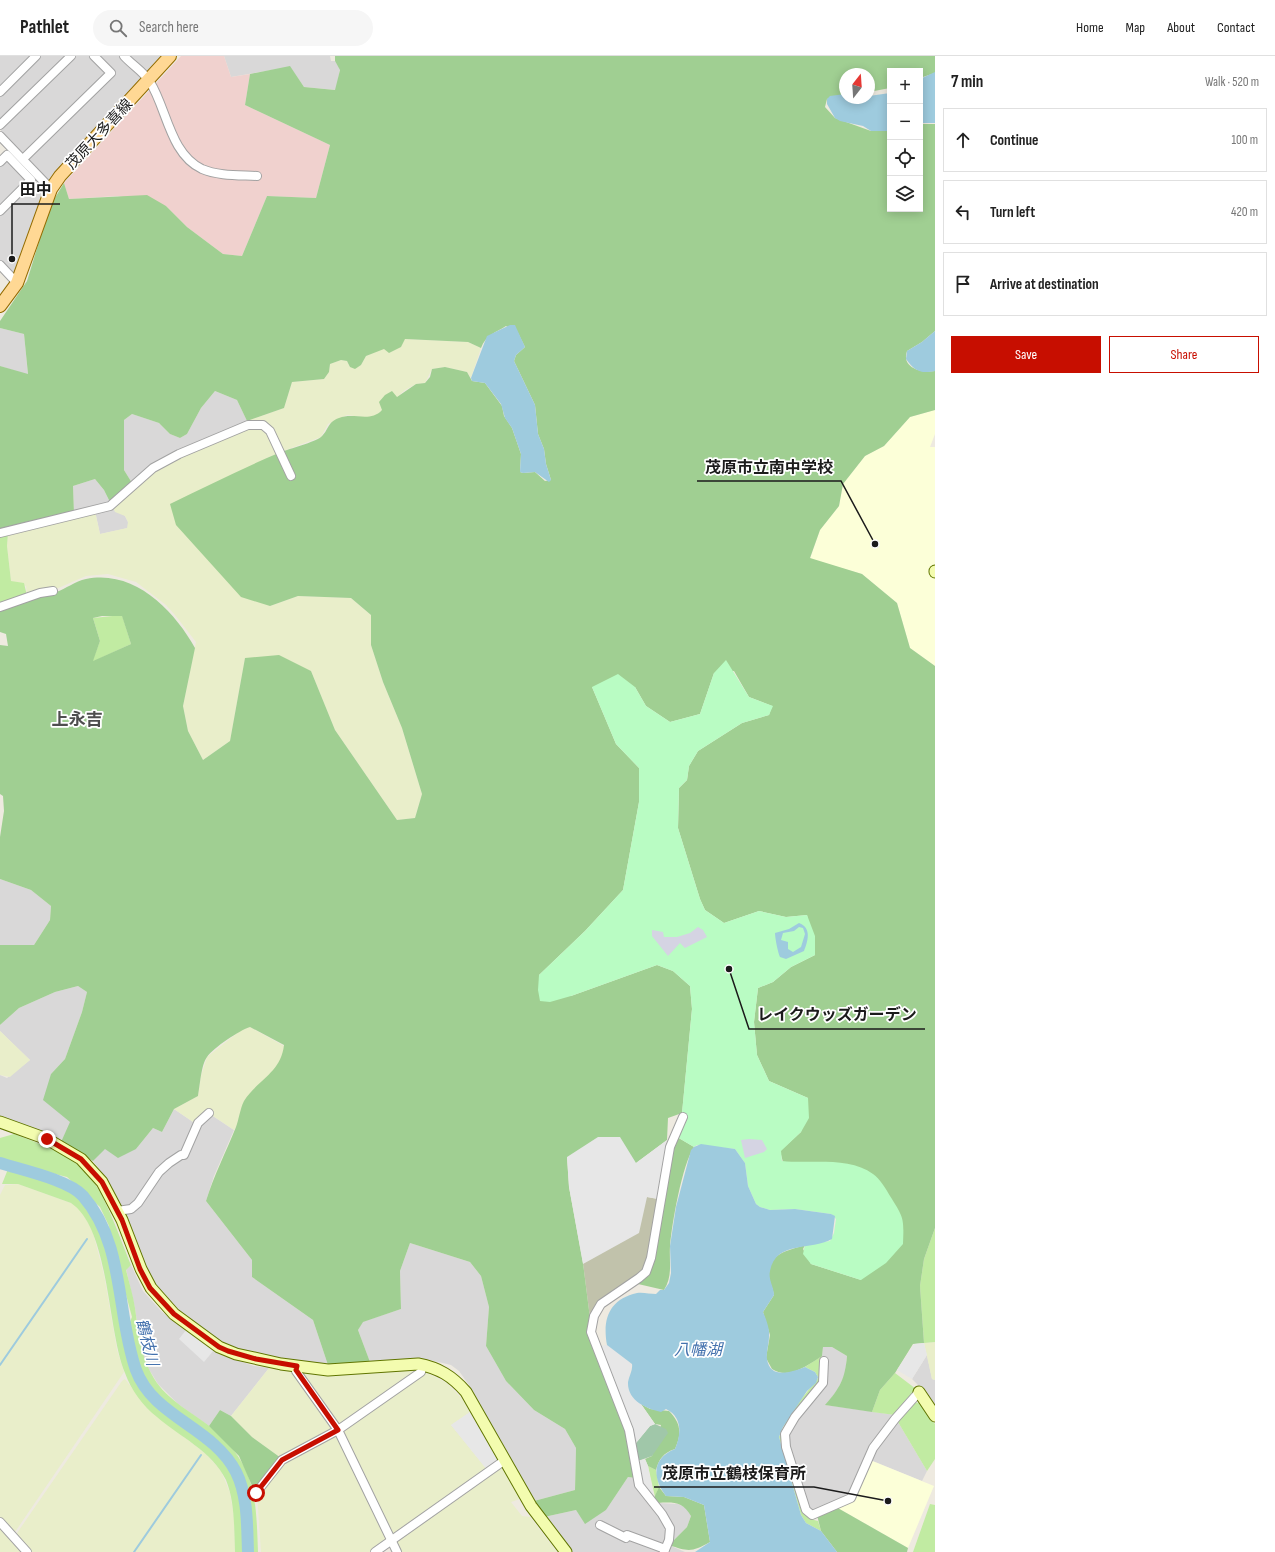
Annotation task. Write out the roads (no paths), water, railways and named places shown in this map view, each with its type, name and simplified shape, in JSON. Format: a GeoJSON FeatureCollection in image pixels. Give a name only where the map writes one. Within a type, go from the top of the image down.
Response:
{"type":"FeatureCollection","features":[{"type":"Feature","properties":{"kind":"main road","name":"茂原大多喜線"},"geometry":{"type":"LineString","coordinates":[[0,306],[17,283],[51,189],[60,176],[170,56]]}},
{"type":"Feature","properties":{"kind":"main road"},"geometry":{"type":"LineString","coordinates":[[0,1122],[47,1139],[81,1159],[102,1182],[117,1211],[140,1269],[150,1288],[174,1314],[219,1347],[256,1359],[328,1370],[385,1365],[423,1365],[437,1369],[455,1379],[466,1392],[531,1506],[566,1552]]}},
{"type":"Feature","properties":{"kind":"main road"},"geometry":{"type":"LineString","coordinates":[[919,1392],[935,1416]]}},
{"type":"Feature","properties":{"kind":"street"},"geometry":{"type":"LineString","coordinates":[[0,92],[36,56]]}},
{"type":"Feature","properties":{"kind":"street"},"geometry":{"type":"LineString","coordinates":[[0,125],[71,56]]}},
{"type":"Feature","properties":{"kind":"street"},"geometry":{"type":"LineString","coordinates":[[24,159],[111,73],[94,56]]}},
{"type":"Feature","properties":{"kind":"street"},"geometry":{"type":"LineString","coordinates":[[126,57],[149,80],[163,106],[174,136],[186,156],[203,169],[257,176]]}},
{"type":"Feature","properties":{"kind":"street"},"geometry":{"type":"LineString","coordinates":[[0,136],[24,159],[51,189]]}},
{"type":"Feature","properties":{"kind":"street"},"geometry":{"type":"LineString","coordinates":[[0,162],[7,155],[31,180],[0,211]]}},
{"type":"Feature","properties":{"kind":"street"},"geometry":{"type":"LineString","coordinates":[[1,270],[17,283]]}},
{"type":"Feature","properties":{"kind":"street"},"geometry":{"type":"LineString","coordinates":[[0,533],[110,506],[153,468],[179,454],[248,424],[263,425],[270,430],[291,476]]}},
{"type":"Feature","properties":{"kind":"street"},"geometry":{"type":"LineString","coordinates":[[0,607],[40,593],[53,591]]}},
{"type":"Feature","properties":{"kind":"street"},"geometry":{"type":"LineString","coordinates":[[117,1211],[132,1209],[138,1203],[159,1172],[168,1163],[181,1154],[184,1156],[198,1123],[209,1113]]}},
{"type":"Feature","properties":{"kind":"street"},"geometry":{"type":"LineString","coordinates":[[600,1525],[626,1538],[627,1534],[665,1550],[670,1528],[662,1514],[640,1485],[629,1430],[591,1332],[594,1316],[601,1304],[646,1272],[651,1258],[670,1147],[683,1117]]}},
{"type":"Feature","properties":{"kind":"street"},"geometry":{"type":"LineString","coordinates":[[824,1361],[823,1383],[795,1417],[785,1434],[786,1447],[806,1510],[812,1515],[851,1498],[873,1448],[895,1419],[919,1392]]}},
{"type":"Feature","properties":{"kind":"street"},"geometry":{"type":"LineString","coordinates":[[256,1493],[282,1460],[338,1430],[421,1372],[423,1365]]}},
{"type":"Feature","properties":{"kind":"street"},"geometry":{"type":"LineString","coordinates":[[297,1366],[296,1370],[338,1430],[397,1552]]}},
{"type":"Feature","properties":{"kind":"street"},"geometry":{"type":"LineString","coordinates":[[375,1552],[505,1460]]}},
{"type":"Feature","properties":{"kind":"street"},"geometry":{"type":"LineString","coordinates":[[0,1522],[27,1552]]}},
{"type":"Feature","properties":{"kind":"water"},"geometry":{"type":"Polygon","coordinates":[[[935,72],[935,123],[923,123],[923,78],[935,72]]]}},
{"type":"Feature","properties":{"kind":"water"},"geometry":{"type":"Polygon","coordinates":[[[887,93],[887,131],[871,131],[863,126],[840,121],[835,118],[827,104],[827,99],[830,96],[839,95],[839,104],[875,104],[875,95],[887,93]]]}},
{"type":"Feature","properties":{"kind":"water"},"geometry":{"type":"Polygon","coordinates":[[[510,325],[515,325],[525,347],[516,355],[514,361],[535,405],[538,434],[544,449],[546,464],[551,480],[549,482],[535,472],[520,472],[521,454],[512,428],[505,418],[501,404],[485,383],[472,381],[471,378],[487,336],[510,325]]]}},
{"type":"Feature","properties":{"kind":"water"},"geometry":{"type":"Polygon","coordinates":[[[935,331],[935,371],[918,371],[906,359],[907,351],[922,342],[935,331]]]}},
{"type":"Feature","properties":{"kind":"water"},"geometry":{"type":"Polygon","coordinates":[[[799,923],[803,925],[806,928],[808,939],[804,951],[786,959],[780,957],[775,933],[789,929],[799,923]],[[799,927],[794,931],[783,933],[781,940],[788,942],[788,949],[793,952],[801,947],[805,934],[803,928],[799,927]]]}},
{"type":"Feature","properties":{"kind":"water","name":"八幡湖"},"geometry":{"type":"Polygon","coordinates":[[[701,1144],[735,1149],[745,1163],[748,1186],[756,1204],[760,1207],[770,1210],[795,1209],[831,1214],[835,1216],[832,1239],[824,1243],[787,1250],[779,1255],[774,1261],[770,1271],[770,1280],[774,1295],[763,1312],[769,1331],[767,1359],[772,1370],[782,1373],[805,1367],[815,1372],[818,1377],[816,1383],[807,1391],[783,1427],[779,1437],[801,1515],[806,1523],[821,1531],[837,1552],[695,1552],[710,1542],[704,1505],[684,1497],[666,1496],[661,1489],[657,1476],[658,1463],[667,1453],[675,1449],[679,1438],[678,1421],[672,1412],[666,1409],[661,1412],[656,1411],[644,1406],[634,1399],[629,1389],[628,1382],[632,1364],[607,1345],[607,1318],[614,1305],[620,1300],[637,1293],[656,1294],[660,1290],[664,1290],[669,1283],[671,1273],[670,1246],[676,1207],[691,1150],[701,1144]]]}},
{"type":"Feature","properties":{"kind":"waterway","name":"鶴枝川"},"geometry":{"type":"LineString","coordinates":[[0,1163],[44,1176],[67,1185],[83,1196],[97,1215],[106,1235],[113,1257],[125,1326],[136,1370],[144,1386],[156,1399],[169,1411],[199,1432],[213,1444],[226,1457],[236,1472],[245,1501],[248,1552]]}},
{"type":"Feature","properties":{"kind":"waterway"},"geometry":{"type":"LineString","coordinates":[[0,1365],[87,1239]]}},
{"type":"Feature","properties":{"kind":"waterway","name":"鶴枝川"},"geometry":{"type":"LineString","coordinates":[[208,1445],[211,1440]]}},
{"type":"Feature","properties":{"kind":"waterway"},"geometry":{"type":"LineString","coordinates":[[134,1552],[201,1455]]}},
{"type":"Feature","properties":{"kind":"place","name":"田中"},"geometry":{"type":"Point","coordinates":[12,259]}},
{"type":"Feature","properties":{"kind":"place","name":"茂原市立南中学校"},"geometry":{"type":"Point","coordinates":[875,544]}},
{"type":"Feature","properties":{"kind":"place","name":"レイクウッズガーデン"},"geometry":{"type":"Point","coordinates":[729,969]}},
{"type":"Feature","properties":{"kind":"place","name":"茂原市立鶴枝保育所"},"geometry":{"type":"Point","coordinates":[888,1501]}},
{"type":"Feature","properties":{"kind":"district","name":"上永吉"},"geometry":{"type":"Point","coordinates":[77,719]}}]}
